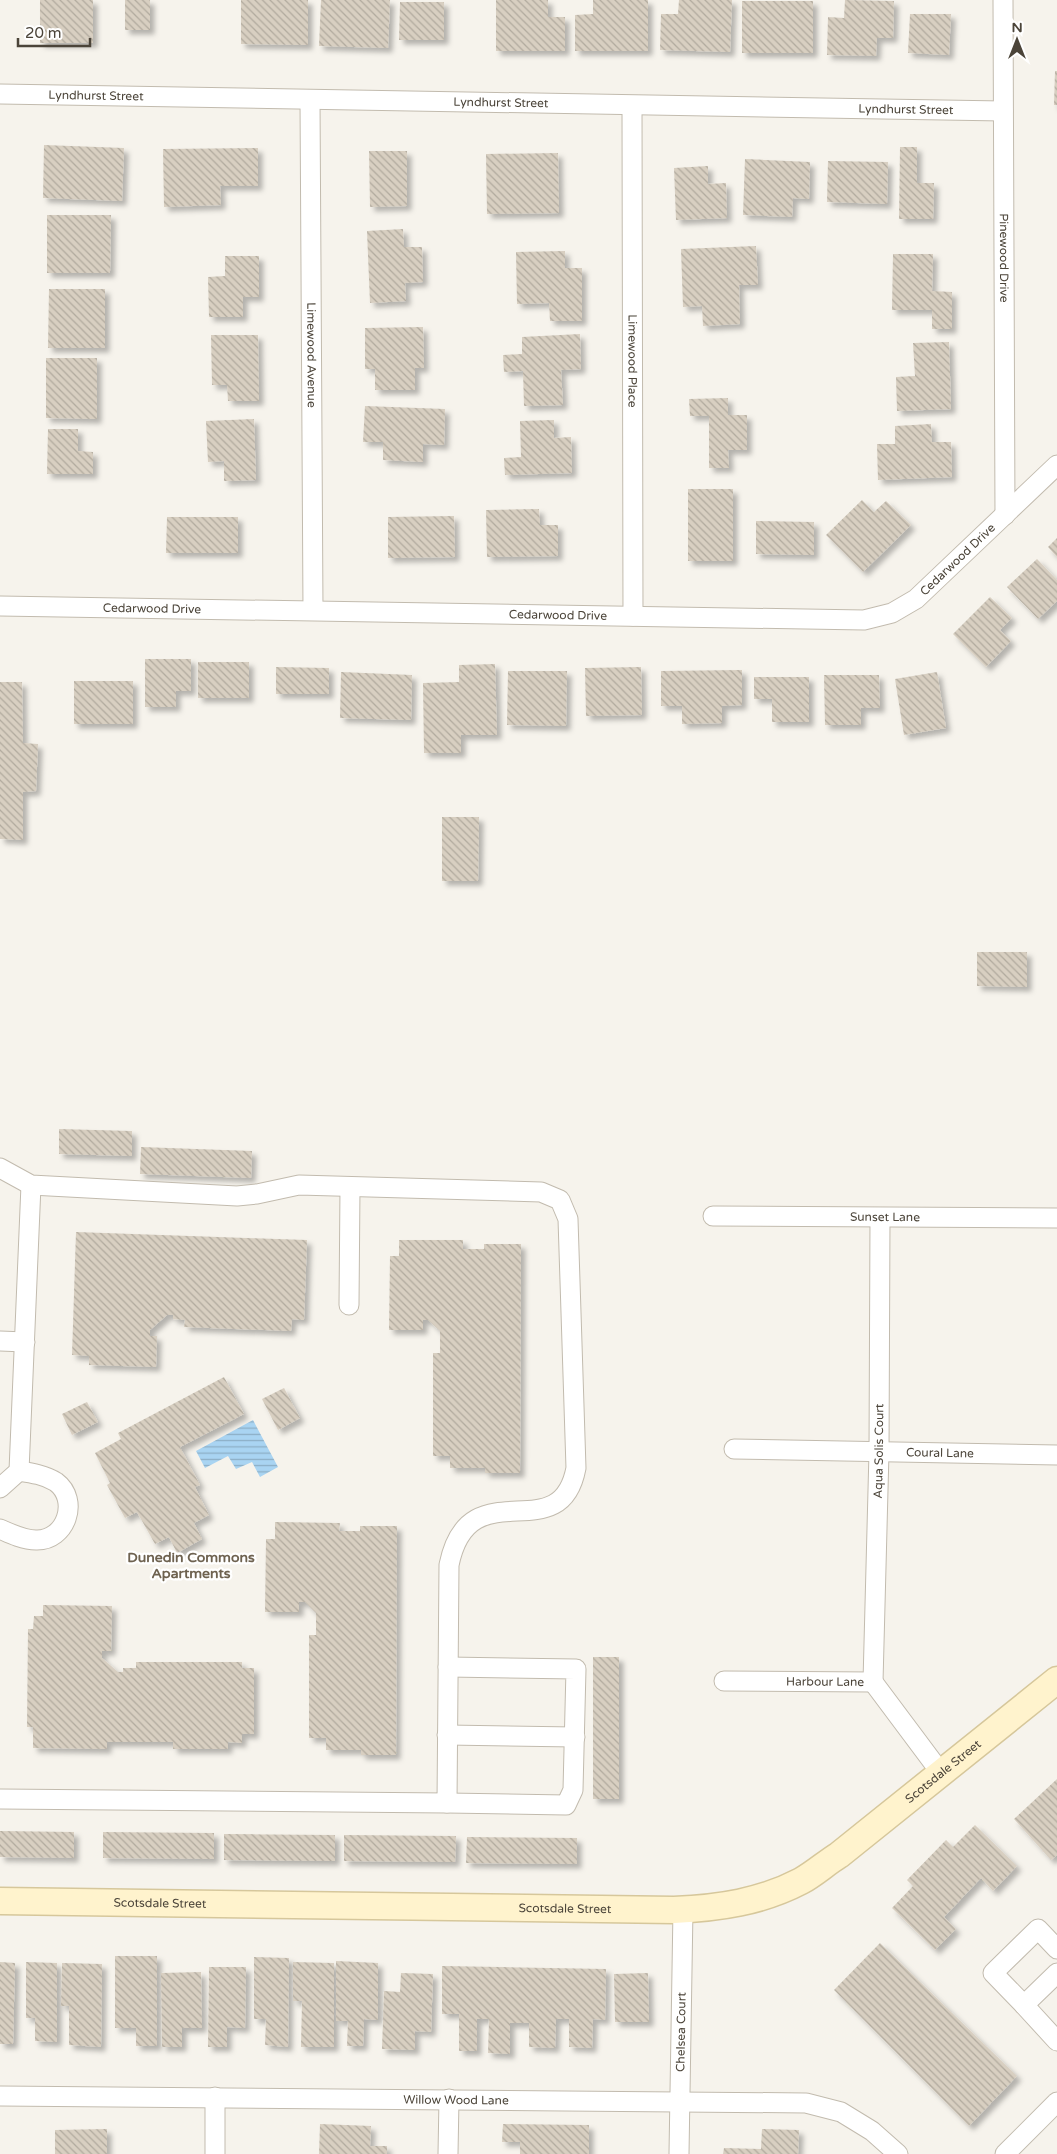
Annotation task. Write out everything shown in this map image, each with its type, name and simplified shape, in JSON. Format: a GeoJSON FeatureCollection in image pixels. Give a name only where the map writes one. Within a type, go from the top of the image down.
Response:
{"type":"FeatureCollection","features":[{"type":"Feature","properties":{"kind":"street","name":"Pinewood Drive"},"geometry":{"type":"LineString","coordinates":[[1003,0],[1006,515]]}},
{"type":"Feature","properties":{"kind":"street","name":"Lyndhurst Street"},"geometry":{"type":"LineString","coordinates":[[0,94],[1003,111]]}},
{"type":"Feature","properties":{"kind":"street","name":"Limewood Avenue"},"geometry":{"type":"LineString","coordinates":[[310,100],[313,610]]}},
{"type":"Feature","properties":{"kind":"street","name":"Limewood Place"},"geometry":{"type":"LineString","coordinates":[[632,106],[634,616]]}},
{"type":"Feature","properties":{"kind":"street","name":"Cedarwood Drive"},"geometry":{"type":"LineString","coordinates":[[0,606],[864,620],[892,613],[916,599],[1057,465]]}},
{"type":"Feature","properties":{"kind":"street"},"geometry":{"type":"LineString","coordinates":[[0,1168],[31,1185],[236,1196],[257,1194],[299,1185],[350,1188],[542,1192],[560,1200],[568,1219],[576,1468],[573,1483],[564,1496],[552,1506],[535,1511],[490,1512],[476,1519],[462,1530],[453,1547],[449,1565],[447,1803]]}},
{"type":"Feature","properties":{"kind":"street"},"geometry":{"type":"LineString","coordinates":[[0,1488],[19,1471],[31,1185]]}},
{"type":"Feature","properties":{"kind":"street"},"geometry":{"type":"LineString","coordinates":[[348,1305],[350,1188]]}},
{"type":"Feature","properties":{"kind":"street","name":"Sunset Lane"},"geometry":{"type":"LineString","coordinates":[[713,1216],[880,1219],[1057,1218]]}},
{"type":"Feature","properties":{"kind":"street","name":"Aqua Solis Court"},"geometry":{"type":"LineString","coordinates":[[873,1682],[878,1452],[880,1219]]}},
{"type":"Feature","properties":{"kind":"street"},"geometry":{"type":"LineString","coordinates":[[0,1341],[25,1342]]}},
{"type":"Feature","properties":{"kind":"street","name":"Coural Lane"},"geometry":{"type":"LineString","coordinates":[[734,1449],[1057,1455]]}},
{"type":"Feature","properties":{"kind":"street"},"geometry":{"type":"LineString","coordinates":[[0,1529],[21,1538],[38,1541],[52,1537],[61,1529],[67,1518],[69,1506],[66,1494],[56,1483],[40,1475],[19,1471]]}},
{"type":"Feature","properties":{"kind":"street"},"geometry":{"type":"LineString","coordinates":[[0,1799],[566,1805],[573,1790],[576,1669],[448,1667]]}},
{"type":"Feature","properties":{"kind":"street","name":"Scotsdale Street"},"geometry":{"type":"LineString","coordinates":[[0,1902],[683,1910],[720,1908],[756,1899],[801,1881],[839,1855],[1057,1680]]}},
{"type":"Feature","properties":{"kind":"street","name":"Harbour Lane"},"geometry":{"type":"LineString","coordinates":[[724,1681],[873,1682],[940,1773]]}},
{"type":"Feature","properties":{"kind":"street"},"geometry":{"type":"LineString","coordinates":[[447,1736],[575,1737]]}},
{"type":"Feature","properties":{"kind":"street","name":"Chelsea Court"},"geometry":{"type":"LineString","coordinates":[[679,2154],[683,1910]]}},
{"type":"Feature","properties":{"kind":"street"},"geometry":{"type":"LineString","coordinates":[[1057,1949],[1038,1929],[993,1973],[1057,2041]]}},
{"type":"Feature","properties":{"kind":"street"},"geometry":{"type":"LineString","coordinates":[[1024,2005],[1057,1973]]}},
{"type":"Feature","properties":{"kind":"street","name":"Willow Wood Lane"},"geometry":{"type":"LineString","coordinates":[[0,2096],[806,2103],[841,2112],[872,2131],[898,2154]]}},
{"type":"Feature","properties":{"kind":"street"},"geometry":{"type":"LineString","coordinates":[[215,2154],[216,2097]]}},
{"type":"Feature","properties":{"kind":"street"},"geometry":{"type":"LineString","coordinates":[[448,2154],[450,2099]]}},
{"type":"Feature","properties":{"kind":"street"},"geometry":{"type":"LineString","coordinates":[[1005,2154],[1057,2102]]}},
{"type":"Feature","properties":{"kind":"water"},"geometry":{"type":"Polygon","coordinates":[[[253,1420],[278,1467],[260,1477],[252,1462],[236,1469],[228,1456],[205,1468],[196,1451],[253,1420]]]}},
{"type":"Feature","properties":{"kind":"building"},"geometry":{"type":"Polygon","coordinates":[[[40,0],[93,0],[93,43],[40,43],[40,0]]]}},
{"type":"Feature","properties":{"kind":"building"},"geometry":{"type":"Polygon","coordinates":[[[125,0],[150,0],[150,30],[125,30],[125,0]]]}},
{"type":"Feature","properties":{"kind":"building"},"geometry":{"type":"Polygon","coordinates":[[[241,0],[308,0],[308,45],[241,44],[241,0]]]}},
{"type":"Feature","properties":{"kind":"building"},"geometry":{"type":"Polygon","coordinates":[[[321,0],[390,0],[388,48],[319,46],[321,0]]]}},
{"type":"Feature","properties":{"kind":"building"},"geometry":{"type":"Polygon","coordinates":[[[496,0],[548,0],[548,17],[565,17],[565,51],[496,51],[496,0]]]}},
{"type":"Feature","properties":{"kind":"building"},"geometry":{"type":"Polygon","coordinates":[[[593,0],[648,0],[648,51],[575,51],[575,15],[593,14],[593,0]]]}},
{"type":"Feature","properties":{"kind":"building"},"geometry":{"type":"Polygon","coordinates":[[[679,0],[732,0],[730,52],[660,50],[661,14],[678,14],[679,0]]]}},
{"type":"Feature","properties":{"kind":"building"},"geometry":{"type":"Polygon","coordinates":[[[845,0],[894,1],[893,38],[877,38],[876,56],[827,55],[828,17],[844,18],[845,0]]]}},
{"type":"Feature","properties":{"kind":"building"},"geometry":{"type":"Polygon","coordinates":[[[742,1],[813,1],[813,53],[742,53],[742,1]]]}},
{"type":"Feature","properties":{"kind":"building"},"geometry":{"type":"Polygon","coordinates":[[[400,2],[444,2],[444,40],[399,40],[400,2]]]}},
{"type":"Feature","properties":{"kind":"building"},"geometry":{"type":"Polygon","coordinates":[[[910,14],[951,14],[949,55],[908,53],[910,14]]]}},
{"type":"Feature","properties":{"kind":"building"},"geometry":{"type":"Polygon","coordinates":[[[1055,71],[1057,71],[1057,105],[1054,105],[1055,71]]]}},
{"type":"Feature","properties":{"kind":"building"},"geometry":{"type":"Polygon","coordinates":[[[44,145],[124,148],[122,201],[43,198],[44,145]]]}},
{"type":"Feature","properties":{"kind":"building"},"geometry":{"type":"Polygon","coordinates":[[[900,147],[917,147],[917,183],[934,183],[933,219],[899,219],[900,147]]]}},
{"type":"Feature","properties":{"kind":"building"},"geometry":{"type":"Polygon","coordinates":[[[258,148],[258,186],[220,186],[221,205],[164,207],[163,149],[258,148]]]}},
{"type":"Feature","properties":{"kind":"building"},"geometry":{"type":"Polygon","coordinates":[[[369,151],[407,151],[407,206],[370,207],[369,151]]]}},
{"type":"Feature","properties":{"kind":"building"},"geometry":{"type":"Polygon","coordinates":[[[558,153],[559,213],[487,214],[486,154],[558,153]]]}},
{"type":"Feature","properties":{"kind":"building"},"geometry":{"type":"Polygon","coordinates":[[[745,159],[810,162],[809,199],[793,198],[792,217],[743,215],[745,159]]]}},
{"type":"Feature","properties":{"kind":"building"},"geometry":{"type":"Polygon","coordinates":[[[828,161],[888,162],[887,204],[827,202],[828,161]]]}},
{"type":"Feature","properties":{"kind":"building"},"geometry":{"type":"Polygon","coordinates":[[[708,166],[708,184],[726,183],[727,218],[676,220],[674,168],[708,166]]]}},
{"type":"Feature","properties":{"kind":"building"},"geometry":{"type":"Polygon","coordinates":[[[47,215],[111,215],[110,273],[47,273],[47,215]]]}},
{"type":"Feature","properties":{"kind":"building"},"geometry":{"type":"Polygon","coordinates":[[[403,229],[404,247],[422,247],[423,282],[405,283],[406,301],[370,303],[367,231],[403,229]]]}},
{"type":"Feature","properties":{"kind":"building"},"geometry":{"type":"Polygon","coordinates":[[[756,246],[758,285],[739,285],[740,324],[703,326],[702,306],[683,307],[681,249],[756,246]]]}},
{"type":"Feature","properties":{"kind":"building"},"geometry":{"type":"Polygon","coordinates":[[[565,251],[565,268],[582,268],[582,321],[550,321],[549,303],[517,304],[516,252],[565,251]]]}},
{"type":"Feature","properties":{"kind":"building"},"geometry":{"type":"Polygon","coordinates":[[[893,254],[933,254],[932,291],[952,292],[952,329],[932,329],[932,310],[892,310],[893,254]]]}},
{"type":"Feature","properties":{"kind":"building"},"geometry":{"type":"Polygon","coordinates":[[[225,256],[259,256],[259,297],[243,297],[243,317],[209,317],[208,277],[225,276],[225,256]]]}},
{"type":"Feature","properties":{"kind":"building"},"geometry":{"type":"Polygon","coordinates":[[[49,289],[105,289],[105,348],[48,348],[49,289]]]}},
{"type":"Feature","properties":{"kind":"building"},"geometry":{"type":"Polygon","coordinates":[[[423,327],[424,368],[415,368],[415,390],[375,390],[375,369],[365,369],[365,328],[423,327]]]}},
{"type":"Feature","properties":{"kind":"building"},"geometry":{"type":"Polygon","coordinates":[[[580,334],[581,369],[561,370],[563,405],[524,406],[523,371],[504,372],[503,355],[522,354],[522,337],[580,334]]]}},
{"type":"Feature","properties":{"kind":"building"},"geometry":{"type":"Polygon","coordinates":[[[211,335],[258,335],[259,401],[228,401],[227,385],[212,385],[211,335]]]}},
{"type":"Feature","properties":{"kind":"building"},"geometry":{"type":"Polygon","coordinates":[[[949,342],[951,409],[897,411],[896,377],[915,376],[913,343],[949,342]]]}},
{"type":"Feature","properties":{"kind":"building"},"geometry":{"type":"Polygon","coordinates":[[[46,358],[97,358],[97,419],[46,418],[46,358]]]}},
{"type":"Feature","properties":{"kind":"building"},"geometry":{"type":"Polygon","coordinates":[[[728,398],[728,415],[747,415],[747,450],[728,450],[729,468],[709,468],[709,416],[690,416],[689,399],[728,398]]]}},
{"type":"Feature","properties":{"kind":"building"},"geometry":{"type":"Polygon","coordinates":[[[365,406],[445,409],[444,445],[423,444],[423,462],[383,460],[383,442],[363,442],[365,406]]]}},
{"type":"Feature","properties":{"kind":"building"},"geometry":{"type":"Polygon","coordinates":[[[254,419],[256,480],[224,481],[224,461],[208,462],[206,421],[254,419]]]}},
{"type":"Feature","properties":{"kind":"building"},"geometry":{"type":"Polygon","coordinates":[[[554,420],[554,438],[571,437],[572,473],[505,475],[504,458],[521,457],[520,421],[554,420]]]}},
{"type":"Feature","properties":{"kind":"building"},"geometry":{"type":"Polygon","coordinates":[[[931,424],[932,442],[951,442],[952,477],[878,480],[877,444],[895,444],[895,426],[931,424]]]}},
{"type":"Feature","properties":{"kind":"building"},"geometry":{"type":"Polygon","coordinates":[[[48,429],[78,429],[78,451],[93,452],[93,474],[47,474],[48,429]]]}},
{"type":"Feature","properties":{"kind":"building"},"geometry":{"type":"Polygon","coordinates":[[[688,489],[733,489],[733,561],[688,561],[688,489]]]}},
{"type":"Feature","properties":{"kind":"building"},"geometry":{"type":"Polygon","coordinates":[[[862,500],[874,512],[886,501],[911,525],[863,572],[826,535],[862,500]]]}},
{"type":"Feature","properties":{"kind":"building"},"geometry":{"type":"Polygon","coordinates":[[[539,509],[540,525],[558,525],[558,556],[487,557],[486,510],[539,509]]]}},
{"type":"Feature","properties":{"kind":"building"},"geometry":{"type":"Polygon","coordinates":[[[454,516],[455,557],[388,558],[388,517],[454,516]]]}},
{"type":"Feature","properties":{"kind":"building"},"geometry":{"type":"Polygon","coordinates":[[[167,517],[238,517],[238,553],[166,553],[167,517]]]}},
{"type":"Feature","properties":{"kind":"building"},"geometry":{"type":"Polygon","coordinates":[[[756,521],[814,522],[814,555],[756,554],[756,521]]]}},
{"type":"Feature","properties":{"kind":"building"},"geometry":{"type":"Polygon","coordinates":[[[1057,538],[1057,557],[1048,547],[1057,538]]]}},
{"type":"Feature","properties":{"kind":"building"},"geometry":{"type":"Polygon","coordinates":[[[1037,559],[1057,580],[1057,601],[1038,619],[1007,587],[1037,559]]]}},
{"type":"Feature","properties":{"kind":"building"},"geometry":{"type":"Polygon","coordinates":[[[990,597],[1012,618],[1000,630],[1011,641],[986,667],[953,634],[990,597]]]}},
{"type":"Feature","properties":{"kind":"building"},"geometry":{"type":"Polygon","coordinates":[[[145,659],[191,659],[191,691],[176,691],[176,707],[145,707],[145,659]]]}},
{"type":"Feature","properties":{"kind":"building"},"geometry":{"type":"Polygon","coordinates":[[[198,662],[249,662],[249,698],[198,698],[198,662]]]}},
{"type":"Feature","properties":{"kind":"building"},"geometry":{"type":"Polygon","coordinates":[[[495,664],[497,735],[461,735],[461,753],[424,753],[423,683],[459,682],[459,665],[495,664]]]}},
{"type":"Feature","properties":{"kind":"building"},"geometry":{"type":"Polygon","coordinates":[[[276,667],[329,668],[329,694],[276,694],[276,667]]]}},
{"type":"Feature","properties":{"kind":"building"},"geometry":{"type":"Polygon","coordinates":[[[641,667],[642,715],[586,716],[585,668],[641,667]]]}},
{"type":"Feature","properties":{"kind":"building"},"geometry":{"type":"Polygon","coordinates":[[[742,670],[742,705],[722,706],[722,723],[682,724],[682,706],[661,706],[661,671],[742,670]]]}},
{"type":"Feature","properties":{"kind":"building"},"geometry":{"type":"Polygon","coordinates":[[[508,671],[567,671],[566,726],[507,725],[508,671]]]}},
{"type":"Feature","properties":{"kind":"building"},"geometry":{"type":"Polygon","coordinates":[[[341,672],[412,675],[411,720],[340,718],[341,672]]]}},
{"type":"Feature","properties":{"kind":"building"},"geometry":{"type":"Polygon","coordinates":[[[937,672],[946,728],[904,735],[895,679],[937,672]]]}},
{"type":"Feature","properties":{"kind":"building"},"geometry":{"type":"Polygon","coordinates":[[[824,675],[879,675],[880,708],[861,708],[861,725],[825,725],[824,675]]]}},
{"type":"Feature","properties":{"kind":"building"},"geometry":{"type":"Polygon","coordinates":[[[754,677],[809,677],[809,722],[772,722],[772,699],[754,699],[754,677]]]}},
{"type":"Feature","properties":{"kind":"building"},"geometry":{"type":"Polygon","coordinates":[[[74,681],[133,681],[133,724],[74,724],[74,681]]]}},
{"type":"Feature","properties":{"kind":"building"},"geometry":{"type":"Polygon","coordinates":[[[0,682],[22,682],[23,743],[38,744],[36,791],[23,792],[23,840],[0,839],[0,682]]]}},
{"type":"Feature","properties":{"kind":"building"},"geometry":{"type":"Polygon","coordinates":[[[442,817],[479,817],[478,881],[442,881],[442,817]]]}},
{"type":"Feature","properties":{"kind":"building"},"geometry":{"type":"Polygon","coordinates":[[[977,952],[1027,952],[1027,987],[977,986],[977,952]]]}},
{"type":"Feature","properties":{"kind":"building"},"geometry":{"type":"Polygon","coordinates":[[[59,1129],[132,1131],[132,1156],[59,1154],[59,1129]]]}},
{"type":"Feature","properties":{"kind":"building"},"geometry":{"type":"Polygon","coordinates":[[[141,1147],[252,1151],[251,1178],[140,1174],[141,1147]]]}},
{"type":"Feature","properties":{"kind":"building"},"geometry":{"type":"Polygon","coordinates":[[[76,1232],[307,1240],[304,1320],[292,1319],[291,1331],[184,1327],[185,1320],[173,1319],[173,1315],[167,1315],[150,1330],[150,1336],[157,1336],[156,1367],[89,1365],[89,1356],[72,1355],[76,1232]]]}},
{"type":"Feature","properties":{"kind":"building"},"geometry":{"type":"Polygon","coordinates":[[[399,1240],[463,1240],[463,1249],[484,1249],[484,1244],[521,1244],[520,1473],[485,1473],[485,1468],[450,1468],[450,1456],[433,1456],[433,1353],[440,1353],[440,1331],[428,1320],[423,1320],[423,1330],[389,1330],[390,1256],[399,1256],[399,1240]]]}},
{"type":"Feature","properties":{"kind":"building"},"geometry":{"type":"Polygon","coordinates":[[[224,1377],[244,1414],[180,1447],[200,1485],[195,1487],[209,1515],[194,1523],[202,1539],[177,1553],[169,1537],[155,1544],[137,1512],[125,1518],[107,1485],[110,1483],[95,1453],[121,1439],[118,1433],[224,1377]]]}},
{"type":"Feature","properties":{"kind":"building"},"geometry":{"type":"Polygon","coordinates":[[[284,1388],[300,1418],[278,1430],[262,1399],[284,1388]]]}},
{"type":"Feature","properties":{"kind":"building"},"geometry":{"type":"Polygon","coordinates":[[[87,1402],[98,1422],[72,1435],[62,1414],[87,1402]]]}},
{"type":"Feature","properties":{"kind":"building"},"geometry":{"type":"Polygon","coordinates":[[[275,1522],[340,1523],[339,1531],[360,1531],[360,1526],[397,1526],[396,1755],[361,1755],[361,1750],[326,1750],[326,1738],[309,1738],[309,1635],[316,1635],[316,1613],[305,1602],[299,1602],[299,1612],[265,1612],[266,1539],[275,1539],[275,1522]]]}},
{"type":"Feature","properties":{"kind":"building"},"geometry":{"type":"Polygon","coordinates":[[[43,1605],[112,1606],[111,1651],[102,1651],[102,1658],[118,1672],[123,1672],[123,1668],[136,1668],[136,1662],[242,1662],[242,1668],[254,1668],[254,1734],[242,1734],[242,1743],[228,1742],[228,1749],[173,1749],[173,1742],[107,1742],[107,1749],[33,1748],[33,1727],[27,1727],[28,1629],[33,1629],[34,1616],[43,1616],[43,1605]]]}},
{"type":"Feature","properties":{"kind":"building"},"geometry":{"type":"Polygon","coordinates":[[[593,1657],[619,1657],[619,1799],[593,1799],[593,1657]]]}},
{"type":"Feature","properties":{"kind":"building"},"geometry":{"type":"Polygon","coordinates":[[[1057,1779],[1057,1855],[1051,1860],[1014,1819],[1057,1779]]]}},
{"type":"Feature","properties":{"kind":"building"},"geometry":{"type":"Polygon","coordinates":[[[975,1825],[1017,1866],[993,1891],[981,1878],[944,1917],[956,1929],[935,1950],[892,1908],[913,1886],[907,1880],[946,1840],[953,1847],[975,1825]]]}},
{"type":"Feature","properties":{"kind":"building"},"geometry":{"type":"Polygon","coordinates":[[[0,1831],[74,1832],[74,1858],[0,1857],[0,1831]]]}},
{"type":"Feature","properties":{"kind":"building"},"geometry":{"type":"Polygon","coordinates":[[[103,1832],[214,1833],[214,1859],[103,1858],[103,1832]]]}},
{"type":"Feature","properties":{"kind":"building"},"geometry":{"type":"Polygon","coordinates":[[[224,1834],[335,1835],[335,1861],[224,1860],[224,1834]]]}},
{"type":"Feature","properties":{"kind":"building"},"geometry":{"type":"Polygon","coordinates":[[[344,1835],[456,1836],[455,1862],[344,1861],[344,1835]]]}},
{"type":"Feature","properties":{"kind":"building"},"geometry":{"type":"Polygon","coordinates":[[[467,1837],[577,1838],[577,1864],[466,1863],[467,1837]]]}},
{"type":"Feature","properties":{"kind":"building"},"geometry":{"type":"Polygon","coordinates":[[[880,1943],[1017,2076],[969,2126],[834,1990],[880,1943]]]}},
{"type":"Feature","properties":{"kind":"building"},"geometry":{"type":"Polygon","coordinates":[[[115,1956],[157,1956],[157,2046],[136,2046],[136,2028],[115,2028],[115,1956]]]}},
{"type":"Feature","properties":{"kind":"building"},"geometry":{"type":"Polygon","coordinates":[[[254,1957],[289,1958],[288,2047],[265,2045],[266,2019],[254,2019],[254,1957]]]}},
{"type":"Feature","properties":{"kind":"building"},"geometry":{"type":"Polygon","coordinates":[[[336,1961],[378,1963],[378,2020],[364,2019],[363,2046],[347,2046],[348,2021],[336,2021],[336,1961]]]}},
{"type":"Feature","properties":{"kind":"building"},"geometry":{"type":"Polygon","coordinates":[[[0,1962],[15,1963],[13,2044],[0,2044],[0,1962]]]}},
{"type":"Feature","properties":{"kind":"building"},"geometry":{"type":"Polygon","coordinates":[[[26,1962],[57,1963],[57,2042],[35,2041],[35,2018],[26,2018],[26,1962]]]}},
{"type":"Feature","properties":{"kind":"building"},"geometry":{"type":"Polygon","coordinates":[[[293,1962],[334,1963],[334,2047],[301,2047],[302,2001],[293,2001],[293,1962]]]}},
{"type":"Feature","properties":{"kind":"building"},"geometry":{"type":"Polygon","coordinates":[[[62,1963],[102,1964],[101,2047],[69,2045],[69,2006],[61,2006],[62,1963]]]}},
{"type":"Feature","properties":{"kind":"building"},"geometry":{"type":"Polygon","coordinates":[[[442,1966],[606,1969],[605,2020],[593,2019],[592,2048],[569,2047],[569,2019],[556,2019],[555,2048],[529,2047],[529,2023],[510,2023],[510,2054],[488,2053],[489,2019],[477,2019],[477,2051],[459,2051],[459,2014],[442,2014],[442,1966]]]}},
{"type":"Feature","properties":{"kind":"building"},"geometry":{"type":"Polygon","coordinates":[[[209,1967],[246,1967],[245,2028],[227,2027],[227,2047],[208,2047],[209,1967]]]}},
{"type":"Feature","properties":{"kind":"building"},"geometry":{"type":"Polygon","coordinates":[[[201,1972],[202,2028],[182,2028],[182,2047],[162,2047],[161,1973],[201,1972]]]}},
{"type":"Feature","properties":{"kind":"building"},"geometry":{"type":"Polygon","coordinates":[[[401,1973],[433,1974],[431,2032],[415,2031],[415,2050],[382,2049],[384,1991],[400,1992],[401,1973]]]}},
{"type":"Feature","properties":{"kind":"building"},"geometry":{"type":"Polygon","coordinates":[[[648,1973],[649,2022],[615,2022],[614,1974],[648,1973]]]}},
{"type":"Feature","properties":{"kind":"building"},"geometry":{"type":"Polygon","coordinates":[[[320,2124],[371,2126],[370,2146],[387,2146],[387,2154],[319,2154],[320,2124]]]}},
{"type":"Feature","properties":{"kind":"building"},"geometry":{"type":"Polygon","coordinates":[[[503,2124],[589,2125],[589,2154],[520,2154],[520,2142],[502,2142],[503,2124]]]}},
{"type":"Feature","properties":{"kind":"building"},"geometry":{"type":"Polygon","coordinates":[[[107,2129],[107,2154],[55,2154],[55,2130],[107,2129]]]}},
{"type":"Feature","properties":{"kind":"building"},"geometry":{"type":"Polygon","coordinates":[[[762,2129],[799,2130],[798,2154],[723,2154],[724,2148],[761,2149],[762,2129]]]}},
{"type":"Feature","properties":{"kind":"district","name":"Dunedin Commons Apartments"},"geometry":{"type":"Point","coordinates":[191,1565]}}]}
